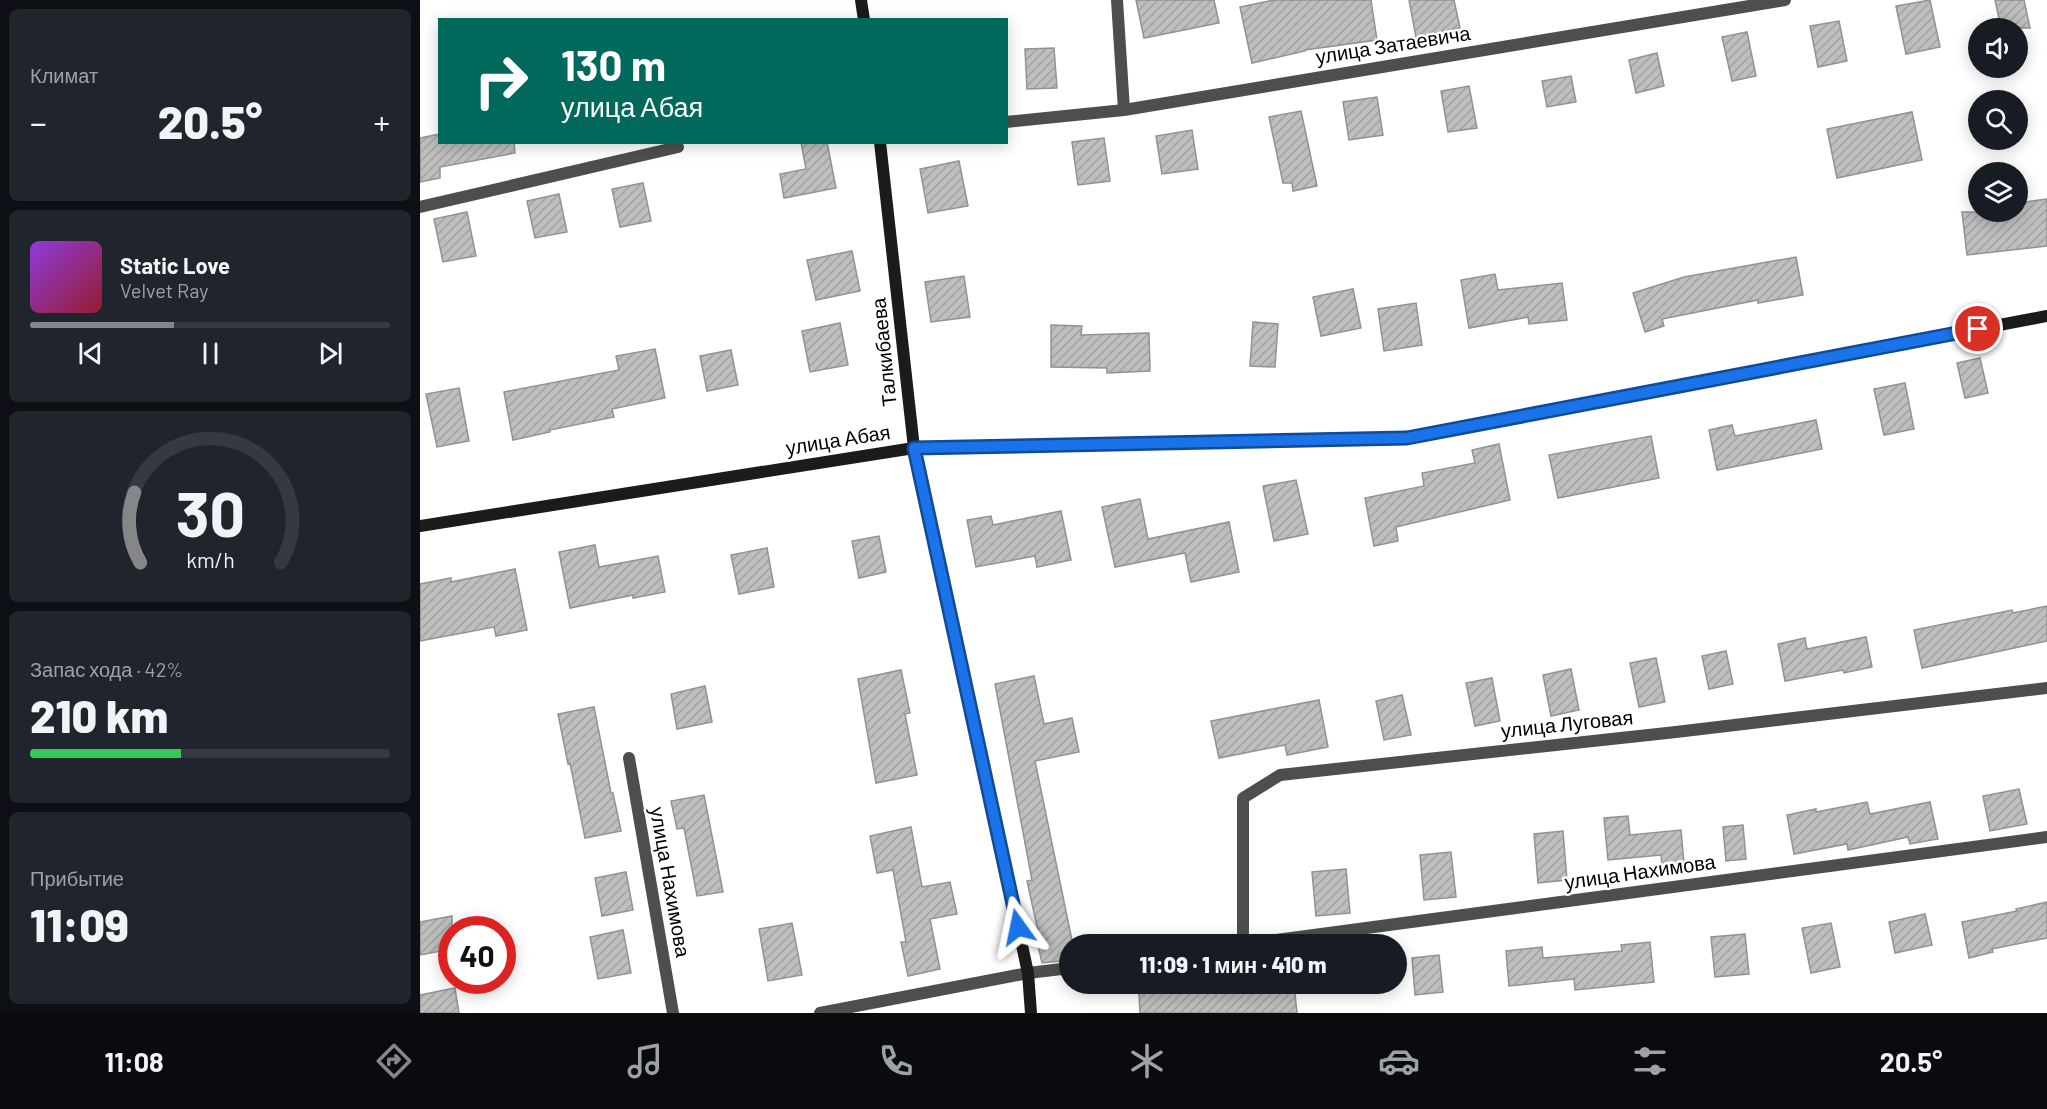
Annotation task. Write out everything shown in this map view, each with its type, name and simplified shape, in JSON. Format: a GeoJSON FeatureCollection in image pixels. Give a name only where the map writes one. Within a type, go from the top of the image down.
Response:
{"type":"FeatureCollection","features":[{"type":"Feature","properties":{"kind":"street"},"geometry":{"type":"LineString","coordinates":[[861,0],[864,18]]}},
{"type":"Feature","properties":{"kind":"street"},"geometry":{"type":"LineString","coordinates":[[1118,0],[1124,110]]}},
{"type":"Feature","properties":{"kind":"street","name":"улица Затаевича"},"geometry":{"type":"LineString","coordinates":[[1008,122],[1124,110],[1785,0]]}},
{"type":"Feature","properties":{"kind":"street","name":"Талкибаева"},"geometry":{"type":"LineString","coordinates":[[880,144],[914,448],[1028,973],[1031,1013]]}},
{"type":"Feature","properties":{"kind":"street"},"geometry":{"type":"LineString","coordinates":[[420,207],[678,147]]}},
{"type":"Feature","properties":{"kind":"street","name":"улица Абая"},"geometry":{"type":"LineString","coordinates":[[420,526],[914,448],[1407,438],[2047,316]]}},
{"type":"Feature","properties":{"kind":"street","name":"улица Луговая"},"geometry":{"type":"LineString","coordinates":[[1243,934],[1243,798],[1280,775],[1677,732],[2047,688]]}},
{"type":"Feature","properties":{"kind":"street","name":"улица Нахимова"},"geometry":{"type":"LineString","coordinates":[[629,758],[673,1013]]}},
{"type":"Feature","properties":{"kind":"street","name":"улица Нахимова"},"geometry":{"type":"LineString","coordinates":[[1318,934],[2047,837]]}},
{"type":"Feature","properties":{"kind":"street"},"geometry":{"type":"LineString","coordinates":[[820,1013],[1028,973],[1059,969]]}},
{"type":"Feature","properties":{"kind":"building"},"geometry":{"type":"Polygon","coordinates":[[[1136,0],[1214,0],[1219,23],[1144,38],[1136,0]]]}},
{"type":"Feature","properties":{"kind":"building"},"geometry":{"type":"Polygon","coordinates":[[[1274,0],[1371,0],[1377,40],[1305,50],[1252,63],[1240,7],[1274,0]]]}},
{"type":"Feature","properties":{"kind":"building"},"geometry":{"type":"Polygon","coordinates":[[[1409,0],[1454,0],[1460,28],[1416,37],[1409,0]]]}},
{"type":"Feature","properties":{"kind":"building"},"geometry":{"type":"Polygon","coordinates":[[[1930,0],[1940,47],[1906,54],[1896,6],[1930,0]]]}},
{"type":"Feature","properties":{"kind":"building"},"geometry":{"type":"Polygon","coordinates":[[[1995,0],[2024,0],[2028,18],[1999,18],[1995,0]]]}},
{"type":"Feature","properties":{"kind":"building"},"geometry":{"type":"Polygon","coordinates":[[[1839,21],[1847,61],[1818,67],[1810,26],[1839,21]]]}},
{"type":"Feature","properties":{"kind":"building"},"geometry":{"type":"Polygon","coordinates":[[[1747,32],[1756,76],[1732,81],[1722,37],[1747,32]]]}},
{"type":"Feature","properties":{"kind":"building"},"geometry":{"type":"Polygon","coordinates":[[[1054,48],[1057,88],[1027,89],[1025,49],[1054,48]]]}},
{"type":"Feature","properties":{"kind":"building"},"geometry":{"type":"Polygon","coordinates":[[[1657,53],[1664,86],[1636,93],[1629,60],[1657,53]]]}},
{"type":"Feature","properties":{"kind":"building"},"geometry":{"type":"Polygon","coordinates":[[[1571,76],[1576,102],[1547,107],[1542,81],[1571,76]]]}},
{"type":"Feature","properties":{"kind":"building"},"geometry":{"type":"Polygon","coordinates":[[[1469,86],[1477,128],[1448,132],[1441,91],[1469,86]]]}},
{"type":"Feature","properties":{"kind":"building"},"geometry":{"type":"Polygon","coordinates":[[[1377,97],[1383,135],[1349,140],[1343,102],[1377,97]]]}},
{"type":"Feature","properties":{"kind":"building"},"geometry":{"type":"Polygon","coordinates":[[[1301,111],[1317,186],[1293,191],[1292,183],[1283,183],[1269,117],[1301,111]]]}},
{"type":"Feature","properties":{"kind":"building"},"geometry":{"type":"Polygon","coordinates":[[[1912,112],[1922,160],[1837,178],[1827,129],[1912,112]]]}},
{"type":"Feature","properties":{"kind":"building"},"geometry":{"type":"Polygon","coordinates":[[[1192,130],[1198,169],[1162,174],[1156,136],[1192,130]]]}},
{"type":"Feature","properties":{"kind":"building"},"geometry":{"type":"Polygon","coordinates":[[[438,134],[438,144],[514,144],[515,153],[440,167],[440,178],[420,182],[420,138],[438,134]]]}},
{"type":"Feature","properties":{"kind":"building"},"geometry":{"type":"Polygon","coordinates":[[[1104,138],[1110,181],[1078,185],[1072,142],[1104,138]]]}},
{"type":"Feature","properties":{"kind":"building"},"geometry":{"type":"Polygon","coordinates":[[[801,144],[827,144],[836,188],[784,198],[780,174],[806,169],[801,144]]]}},
{"type":"Feature","properties":{"kind":"building"},"geometry":{"type":"Polygon","coordinates":[[[959,161],[968,206],[928,213],[920,169],[959,161]]]}},
{"type":"Feature","properties":{"kind":"building"},"geometry":{"type":"Polygon","coordinates":[[[643,183],[651,221],[620,227],[612,189],[643,183]]]}},
{"type":"Feature","properties":{"kind":"building"},"geometry":{"type":"Polygon","coordinates":[[[559,194],[567,232],[535,238],[527,201],[559,194]]]}},
{"type":"Feature","properties":{"kind":"building"},"geometry":{"type":"Polygon","coordinates":[[[2047,199],[2047,246],[1967,255],[1962,212],[1968,212],[1968,222],[2028,222],[2028,202],[2047,199]]]}},
{"type":"Feature","properties":{"kind":"building"},"geometry":{"type":"Polygon","coordinates":[[[467,212],[476,256],[443,262],[434,219],[467,212]]]}},
{"type":"Feature","properties":{"kind":"building"},"geometry":{"type":"Polygon","coordinates":[[[852,251],[860,291],[816,300],[807,260],[852,251]]]}},
{"type":"Feature","properties":{"kind":"building"},"geometry":{"type":"Polygon","coordinates":[[[1796,257],[1803,295],[1758,303],[1758,300],[1662,319],[1664,326],[1645,332],[1633,293],[1684,277],[1796,257]]]}},
{"type":"Feature","properties":{"kind":"building"},"geometry":{"type":"Polygon","coordinates":[[[1495,274],[1498,290],[1562,283],[1567,320],[1529,324],[1528,317],[1469,328],[1461,280],[1495,274]]]}},
{"type":"Feature","properties":{"kind":"building"},"geometry":{"type":"Polygon","coordinates":[[[964,276],[970,317],[931,322],[925,282],[964,276]]]}},
{"type":"Feature","properties":{"kind":"building"},"geometry":{"type":"Polygon","coordinates":[[[1353,289],[1361,328],[1321,336],[1313,297],[1353,289]]]}},
{"type":"Feature","properties":{"kind":"building"},"geometry":{"type":"Polygon","coordinates":[[[1416,303],[1422,345],[1384,351],[1378,309],[1416,303]]]}},
{"type":"Feature","properties":{"kind":"building"},"geometry":{"type":"Polygon","coordinates":[[[1253,322],[1278,324],[1275,367],[1250,366],[1253,322]]]}},
{"type":"Feature","properties":{"kind":"building"},"geometry":{"type":"Polygon","coordinates":[[[840,323],[848,365],[810,372],[802,331],[840,323]]]}},
{"type":"Feature","properties":{"kind":"building"},"geometry":{"type":"Polygon","coordinates":[[[1051,325],[1082,326],[1081,335],[1149,333],[1150,371],[1107,373],[1107,368],[1051,367],[1051,325]]]}},
{"type":"Feature","properties":{"kind":"building"},"geometry":{"type":"Polygon","coordinates":[[[655,349],[665,398],[612,409],[614,417],[513,440],[504,392],[619,370],[616,356],[655,349]]]}},
{"type":"Feature","properties":{"kind":"building"},"geometry":{"type":"Polygon","coordinates":[[[731,350],[738,385],[707,391],[700,356],[731,350]]]}},
{"type":"Feature","properties":{"kind":"building"},"geometry":{"type":"Polygon","coordinates":[[[1980,358],[1988,393],[1965,398],[1957,363],[1980,358]]]}},
{"type":"Feature","properties":{"kind":"building"},"geometry":{"type":"Polygon","coordinates":[[[1905,383],[1914,429],[1884,435],[1874,389],[1905,383]]]}},
{"type":"Feature","properties":{"kind":"building"},"geometry":{"type":"Polygon","coordinates":[[[459,388],[469,441],[437,447],[426,394],[459,388]]]}},
{"type":"Feature","properties":{"kind":"building"},"geometry":{"type":"Polygon","coordinates":[[[1816,420],[1822,449],[1717,470],[1709,430],[1732,425],[1735,436],[1816,420]]]}},
{"type":"Feature","properties":{"kind":"building"},"geometry":{"type":"Polygon","coordinates":[[[1651,436],[1659,478],[1558,498],[1549,455],[1651,436]]]}},
{"type":"Feature","properties":{"kind":"building"},"geometry":{"type":"Polygon","coordinates":[[[1499,444],[1510,500],[1396,527],[1398,541],[1374,546],[1365,498],[1424,486],[1422,473],[1475,463],[1472,450],[1499,444]]]}},
{"type":"Feature","properties":{"kind":"building"},"geometry":{"type":"Polygon","coordinates":[[[1296,480],[1308,534],[1274,541],[1263,486],[1296,480]]]}},
{"type":"Feature","properties":{"kind":"building"},"geometry":{"type":"Polygon","coordinates":[[[1140,499],[1148,539],[1229,522],[1239,572],[1191,582],[1185,553],[1115,567],[1102,507],[1140,499]]]}},
{"type":"Feature","properties":{"kind":"building"},"geometry":{"type":"Polygon","coordinates":[[[1061,511],[1071,560],[1037,567],[1035,556],[976,567],[967,520],[991,516],[993,525],[1061,511]]]}},
{"type":"Feature","properties":{"kind":"building"},"geometry":{"type":"Polygon","coordinates":[[[879,536],[886,572],[859,578],[852,541],[879,536]]]}},
{"type":"Feature","properties":{"kind":"building"},"geometry":{"type":"Polygon","coordinates":[[[595,545],[599,567],[658,556],[665,592],[633,598],[633,595],[570,608],[559,552],[595,545]]]}},
{"type":"Feature","properties":{"kind":"building"},"geometry":{"type":"Polygon","coordinates":[[[767,548],[774,587],[739,594],[731,555],[767,548]]]}},
{"type":"Feature","properties":{"kind":"building"},"geometry":{"type":"Polygon","coordinates":[[[515,569],[527,630],[496,636],[494,627],[420,641],[420,584],[451,578],[451,582],[515,569]]]}},
{"type":"Feature","properties":{"kind":"building"},"geometry":{"type":"Polygon","coordinates":[[[2047,606],[2047,641],[1922,668],[1914,630],[2012,610],[2013,613],[2047,606]]]}},
{"type":"Feature","properties":{"kind":"building"},"geometry":{"type":"Polygon","coordinates":[[[1866,637],[1872,667],[1785,681],[1778,644],[1805,638],[1807,649],[1866,637]]]}},
{"type":"Feature","properties":{"kind":"building"},"geometry":{"type":"Polygon","coordinates":[[[1726,651],[1733,684],[1709,689],[1702,656],[1726,651]]]}},
{"type":"Feature","properties":{"kind":"building"},"geometry":{"type":"Polygon","coordinates":[[[1656,658],[1665,702],[1639,707],[1630,663],[1656,658]]]}},
{"type":"Feature","properties":{"kind":"building"},"geometry":{"type":"Polygon","coordinates":[[[1571,669],[1579,710],[1551,716],[1543,675],[1571,669]]]}},
{"type":"Feature","properties":{"kind":"building"},"geometry":{"type":"Polygon","coordinates":[[[901,670],[910,713],[905,714],[917,775],[876,783],[858,679],[901,670]]]}},
{"type":"Feature","properties":{"kind":"building"},"geometry":{"type":"Polygon","coordinates":[[[1034,676],[1044,724],[1072,718],[1079,752],[1035,761],[1071,934],[1059,934],[1059,961],[1042,963],[1035,932],[1038,931],[1027,881],[1032,880],[995,684],[1034,676]]]}},
{"type":"Feature","properties":{"kind":"building"},"geometry":{"type":"Polygon","coordinates":[[[1492,678],[1500,721],[1475,726],[1466,683],[1492,678]]]}},
{"type":"Feature","properties":{"kind":"building"},"geometry":{"type":"Polygon","coordinates":[[[705,686],[712,722],[677,729],[671,694],[705,686]]]}},
{"type":"Feature","properties":{"kind":"building"},"geometry":{"type":"Polygon","coordinates":[[[1402,695],[1411,735],[1384,740],[1376,701],[1402,695]]]}},
{"type":"Feature","properties":{"kind":"building"},"geometry":{"type":"Polygon","coordinates":[[[1319,700],[1328,747],[1287,755],[1285,745],[1219,758],[1211,721],[1319,700]]]}},
{"type":"Feature","properties":{"kind":"building"},"geometry":{"type":"Polygon","coordinates":[[[594,707],[621,831],[585,838],[558,714],[594,707]]]}},
{"type":"Feature","properties":{"kind":"building"},"geometry":{"type":"Polygon","coordinates":[[[2019,789],[2027,824],[1990,831],[1983,796],[2019,789]]]}},
{"type":"Feature","properties":{"kind":"building"},"geometry":{"type":"Polygon","coordinates":[[[704,795],[723,892],[697,896],[684,828],[677,829],[671,801],[704,795]]]}},
{"type":"Feature","properties":{"kind":"building"},"geometry":{"type":"Polygon","coordinates":[[[1867,802],[1870,814],[1930,802],[1938,839],[1910,844],[1908,837],[1848,850],[1847,844],[1794,854],[1787,815],[1867,802]]]}},
{"type":"Feature","properties":{"kind":"building"},"geometry":{"type":"Polygon","coordinates":[[[1628,816],[1630,835],[1681,830],[1684,863],[1662,865],[1661,855],[1608,860],[1604,818],[1628,816]]]}},
{"type":"Feature","properties":{"kind":"building"},"geometry":{"type":"Polygon","coordinates":[[[1743,825],[1746,859],[1726,861],[1723,827],[1743,825]]]}},
{"type":"Feature","properties":{"kind":"building"},"geometry":{"type":"Polygon","coordinates":[[[911,827],[922,887],[950,882],[957,914],[930,919],[940,969],[908,976],[901,942],[906,942],[893,870],[877,873],[870,836],[911,827]]]}},
{"type":"Feature","properties":{"kind":"building"},"geometry":{"type":"Polygon","coordinates":[[[1563,831],[1567,880],[1538,883],[1534,834],[1563,831]]]}},
{"type":"Feature","properties":{"kind":"building"},"geometry":{"type":"Polygon","coordinates":[[[1451,852],[1456,897],[1424,900],[1420,855],[1451,852]]]}},
{"type":"Feature","properties":{"kind":"building"},"geometry":{"type":"Polygon","coordinates":[[[1346,869],[1350,913],[1316,916],[1312,872],[1346,869]]]}},
{"type":"Feature","properties":{"kind":"building"},"geometry":{"type":"Polygon","coordinates":[[[626,872],[633,910],[602,916],[595,878],[626,872]]]}},
{"type":"Feature","properties":{"kind":"building"},"geometry":{"type":"Polygon","coordinates":[[[2047,902],[2047,938],[1992,949],[1993,952],[1969,958],[1962,922],[2017,911],[2016,909],[2047,902]]]}},
{"type":"Feature","properties":{"kind":"building"},"geometry":{"type":"Polygon","coordinates":[[[1925,914],[1932,945],[1895,953],[1889,922],[1925,914]]]}},
{"type":"Feature","properties":{"kind":"building"},"geometry":{"type":"Polygon","coordinates":[[[438,919],[438,952],[420,955],[420,922],[438,919]]]}},
{"type":"Feature","properties":{"kind":"building"},"geometry":{"type":"Polygon","coordinates":[[[792,923],[802,975],[768,981],[759,929],[792,923]]]}},
{"type":"Feature","properties":{"kind":"building"},"geometry":{"type":"Polygon","coordinates":[[[1831,923],[1840,967],[1811,973],[1802,928],[1831,923]]]}},
{"type":"Feature","properties":{"kind":"building"},"geometry":{"type":"Polygon","coordinates":[[[623,930],[631,973],[598,979],[590,937],[623,930]]]}},
{"type":"Feature","properties":{"kind":"building"},"geometry":{"type":"Polygon","coordinates":[[[1745,934],[1749,974],[1715,977],[1711,937],[1745,934]]]}},
{"type":"Feature","properties":{"kind":"building"},"geometry":{"type":"Polygon","coordinates":[[[1650,942],[1654,982],[1575,990],[1574,979],[1509,986],[1506,951],[1542,947],[1543,958],[1622,951],[1621,945],[1650,942]]]}},
{"type":"Feature","properties":{"kind":"building"},"geometry":{"type":"Polygon","coordinates":[[[1439,955],[1443,992],[1415,995],[1412,958],[1439,955]]]}},
{"type":"Feature","properties":{"kind":"building"},"geometry":{"type":"Polygon","coordinates":[[[438,991],[438,994],[456,994],[459,1013],[420,1013],[420,995],[438,991]]]}},
{"type":"Feature","properties":{"kind":"building"},"geometry":{"type":"Polygon","coordinates":[[[1139,994],[1295,994],[1297,1013],[1140,1013],[1139,994]]]}},
{"type":"Feature","properties":{"kind":"route"},"geometry":{"type":"LineString","coordinates":[[1018,927],[914,448],[1407,438],[1978,329]]}}]}
